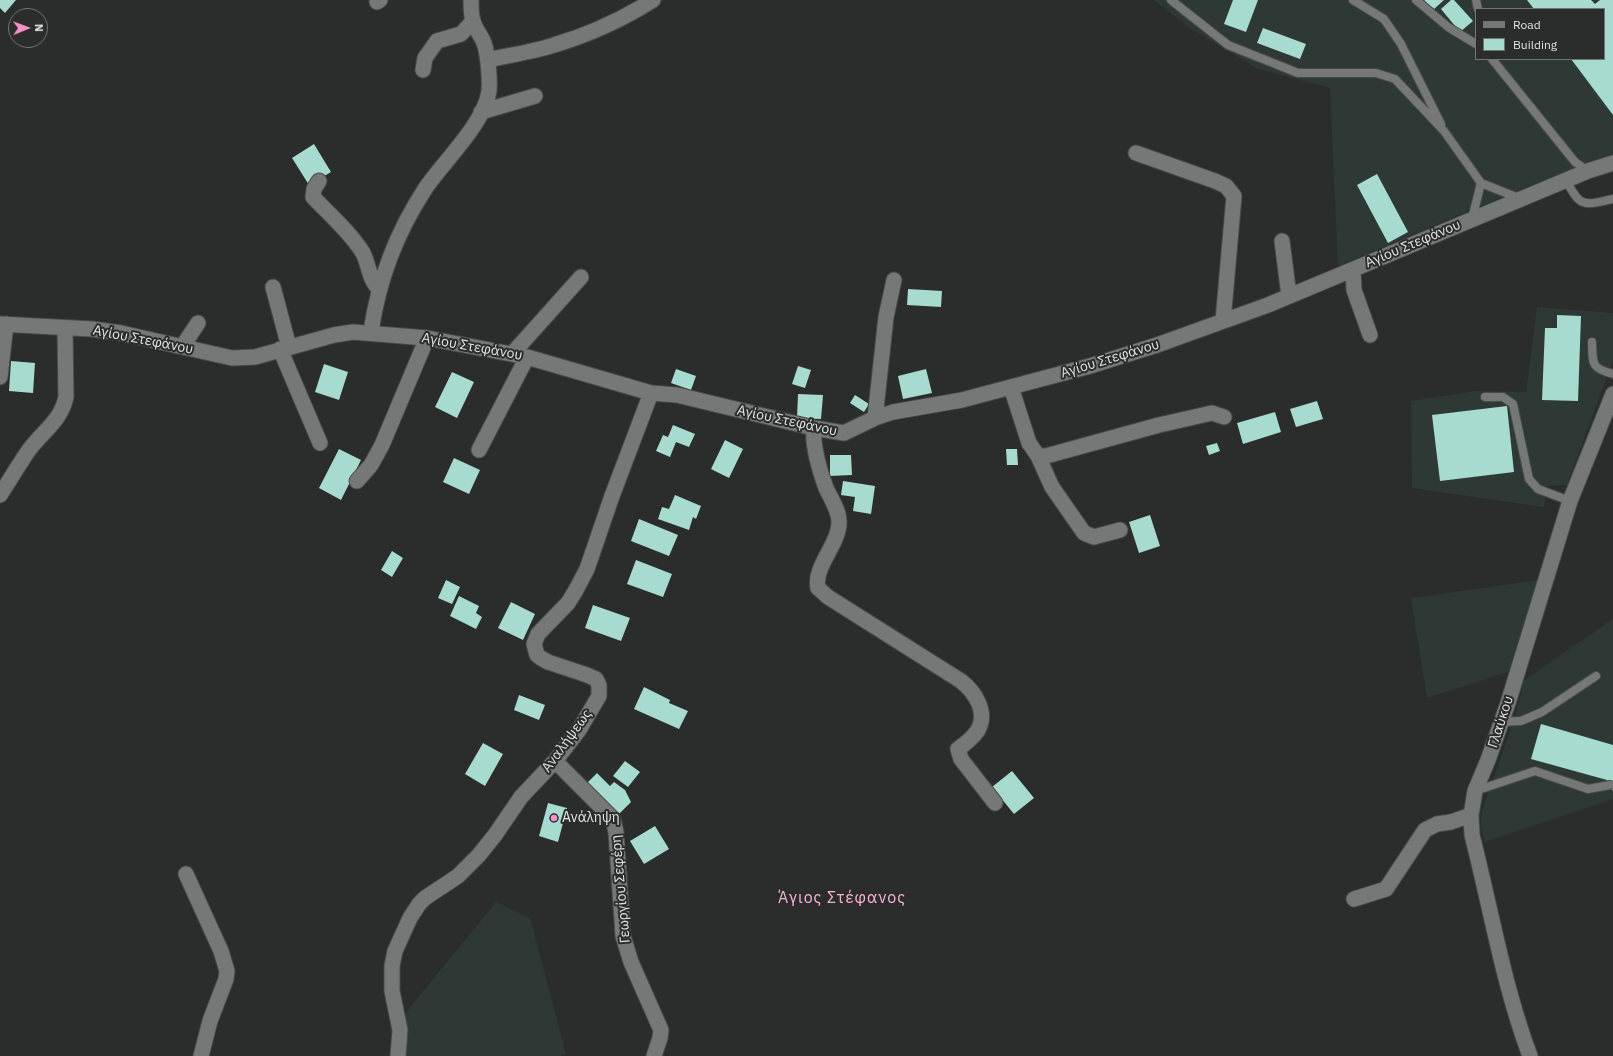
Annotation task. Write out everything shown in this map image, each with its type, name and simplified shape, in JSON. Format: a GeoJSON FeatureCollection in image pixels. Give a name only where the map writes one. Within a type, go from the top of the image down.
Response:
{"type":"FeatureCollection","features":[{"type":"Feature","properties":{"kind":"street"},"geometry":{"type":"LineString","coordinates":[[371,332],[375,307],[390,259],[414,207],[425,188],[477,120],[489,91],[488,60],[484,44],[473,21],[471,0]]}},
{"type":"Feature","properties":{"kind":"street"},"geometry":{"type":"LineString","coordinates":[[488,60],[554,45],[606,25],[653,0]]}},
{"type":"Feature","properties":{"kind":"street"},"geometry":{"type":"LineString","coordinates":[[423,70],[425,58],[437,41],[461,34],[473,21]]}},
{"type":"Feature","properties":{"kind":"street"},"geometry":{"type":"LineString","coordinates":[[481,112],[535,96]]}},
{"type":"Feature","properties":{"kind":"street"},"geometry":{"type":"LineString","coordinates":[[1136,153],[1215,181],[1226,186],[1234,196],[1223,321]]}},
{"type":"Feature","properties":{"kind":"street","name":"Αγίου Στεφάνου"},"geometry":{"type":"LineString","coordinates":[[3,324],[92,329],[121,333],[232,358],[255,357],[344,333],[371,332],[426,338],[527,357],[651,393],[677,395],[814,428],[844,433],[893,412],[962,400],[1128,355],[1289,296],[1566,180],[1613,163]]}},
{"type":"Feature","properties":{"kind":"street"},"geometry":{"type":"LineString","coordinates":[[319,181],[314,189],[313,197],[351,237],[363,255],[375,286],[380,289]]}},
{"type":"Feature","properties":{"kind":"street"},"geometry":{"type":"LineString","coordinates":[[1282,241],[1289,296]]}},
{"type":"Feature","properties":{"kind":"street"},"geometry":{"type":"LineString","coordinates":[[1353,270],[1354,290],[1370,335]]}},
{"type":"Feature","properties":{"kind":"street"},"geometry":{"type":"LineString","coordinates":[[512,354],[581,277]]}},
{"type":"Feature","properties":{"kind":"street"},"geometry":{"type":"LineString","coordinates":[[876,418],[886,317],[894,280]]}},
{"type":"Feature","properties":{"kind":"street"},"geometry":{"type":"LineString","coordinates":[[273,287],[285,348],[320,442]]}},
{"type":"Feature","properties":{"kind":"street"},"geometry":{"type":"LineString","coordinates":[[184,347],[186,341],[198,323]]}},
{"type":"Feature","properties":{"kind":"street"},"geometry":{"type":"LineString","coordinates":[[0,377],[3,324]]}},
{"type":"Feature","properties":{"kind":"street"},"geometry":{"type":"LineString","coordinates":[[0,495],[30,449],[59,416],[64,406],[66,397],[65,328]]}},
{"type":"Feature","properties":{"kind":"street"},"geometry":{"type":"LineString","coordinates":[[357,481],[371,465],[382,445],[426,338]]}},
{"type":"Feature","properties":{"kind":"street"},"geometry":{"type":"LineString","coordinates":[[480,450],[527,357]]}},
{"type":"Feature","properties":{"kind":"street"},"geometry":{"type":"LineString","coordinates":[[1011,386],[1029,444],[1038,456],[1052,487],[1084,533],[1094,537],[1120,530]]}},
{"type":"Feature","properties":{"kind":"street","name":"Αναλήψεως"},"geometry":{"type":"LineString","coordinates":[[398,1056],[400,1030],[398,1014],[393,1001],[391,978],[395,952],[403,932],[419,904],[432,893],[458,876],[479,856],[495,836],[521,797],[555,761],[584,722],[599,696],[599,685],[596,679],[548,662],[541,658],[535,651],[534,640],[568,603],[587,569],[612,496],[651,393]]}},
{"type":"Feature","properties":{"kind":"street","name":"Γλαύκου"},"geometry":{"type":"LineString","coordinates":[[1530,1056],[1517,1019],[1503,969],[1472,835],[1471,815],[1475,791],[1488,760],[1501,722],[1570,501],[1613,394]]}},
{"type":"Feature","properties":{"kind":"street"},"geometry":{"type":"LineString","coordinates":[[1038,456],[1046,456],[1159,425],[1212,413],[1219,414],[1224,417]]}},
{"type":"Feature","properties":{"kind":"street"},"geometry":{"type":"LineString","coordinates":[[814,428],[814,444],[826,487],[838,513],[840,524],[817,578],[818,588],[828,597],[961,681],[971,689],[977,699],[981,722],[975,734],[958,749],[958,754],[995,803]]}},
{"type":"Feature","properties":{"kind":"street","name":"Γεωργίου Σεφέρη"},"geometry":{"type":"LineString","coordinates":[[555,761],[613,819],[616,832],[623,936],[631,962],[661,1030],[654,1056]]}},
{"type":"Feature","properties":{"kind":"street"},"geometry":{"type":"LineString","coordinates":[[1354,899],[1386,889],[1425,830],[1437,824],[1451,822],[1471,815]]}},
{"type":"Feature","properties":{"kind":"street"},"geometry":{"type":"LineString","coordinates":[[186,874],[221,951],[227,971],[226,979],[210,1021],[201,1056]]}},
{"type":"Feature","properties":{"kind":"lane"},"geometry":{"type":"LineString","coordinates":[[1171,0],[1228,45],[1298,73],[1376,73],[1395,79],[1444,131],[1481,183],[1521,199]]}},
{"type":"Feature","properties":{"kind":"lane"},"geometry":{"type":"LineString","coordinates":[[1353,0],[1384,19],[1401,44],[1444,131]]}},
{"type":"Feature","properties":{"kind":"lane"},"geometry":{"type":"LineString","coordinates":[[1416,0],[1448,27],[1475,43]]}},
{"type":"Feature","properties":{"kind":"lane"},"geometry":{"type":"LineString","coordinates":[[1493,60],[1575,162],[1588,171]]}},
{"type":"Feature","properties":{"kind":"lane"},"geometry":{"type":"LineString","coordinates":[[1566,180],[1575,198],[1583,203],[1592,204],[1613,199]]}},
{"type":"Feature","properties":{"kind":"lane"},"geometry":{"type":"LineString","coordinates":[[1472,219],[1481,183]]}},
{"type":"Feature","properties":{"kind":"lane"},"geometry":{"type":"LineString","coordinates":[[1592,342],[1593,362],[1600,371],[1613,374]]}},
{"type":"Feature","properties":{"kind":"lane"},"geometry":{"type":"LineString","coordinates":[[1485,397],[1503,398],[1513,404],[1524,462],[1529,479],[1538,489],[1570,501]]}},
{"type":"Feature","properties":{"kind":"lane"},"geometry":{"type":"LineString","coordinates":[[1501,722],[1521,721],[1542,712],[1596,676]]}},
{"type":"Feature","properties":{"kind":"lane"},"geometry":{"type":"LineString","coordinates":[[1475,791],[1535,771],[1588,789],[1610,785]]}},
{"type":"Feature","properties":{"kind":"shaded area"},"geometry":{"type":"Polygon","coordinates":[[[1154,0],[1613,0],[1613,159],[1533,184],[1338,266],[1330,88],[1258,69],[1191,29],[1154,0]]]}},
{"type":"Feature","properties":{"kind":"shaded area"},"geometry":{"type":"Polygon","coordinates":[[[1537,307],[1613,313],[1613,360],[1567,485],[1546,486],[1544,507],[1412,488],[1411,401],[1475,391],[1526,392],[1537,307]]]}},
{"type":"Feature","properties":{"kind":"shaded area"},"geometry":{"type":"Polygon","coordinates":[[[1539,580],[1508,672],[1427,698],[1411,598],[1539,580]]]}},
{"type":"Feature","properties":{"kind":"shaded area"},"geometry":{"type":"Polygon","coordinates":[[[1613,619],[1613,799],[1484,842],[1481,824],[1482,811],[1512,725],[1521,694],[1523,681],[1613,619]]]}},
{"type":"Feature","properties":{"kind":"shaded area"},"geometry":{"type":"Polygon","coordinates":[[[496,902],[530,918],[566,1054],[560,1056],[399,1056],[407,1011],[496,902]]]}},
{"type":"Feature","properties":{"kind":"building"},"geometry":{"type":"Polygon","coordinates":[[[0,0],[16,0],[5,13],[0,8],[0,0]]]}},
{"type":"Feature","properties":{"kind":"building"},"geometry":{"type":"Polygon","coordinates":[[[1233,0],[1258,0],[1246,32],[1224,24],[1233,0]]]}},
{"type":"Feature","properties":{"kind":"building"},"geometry":{"type":"Polygon","coordinates":[[[1424,0],[1444,0],[1433,10],[1424,0]]]}},
{"type":"Feature","properties":{"kind":"building"},"geometry":{"type":"Polygon","coordinates":[[[1451,0],[1454,0],[1473,21],[1460,32],[1441,9],[1451,0]]]}},
{"type":"Feature","properties":{"kind":"building"},"geometry":{"type":"Polygon","coordinates":[[[1527,0],[1591,0],[1595,4],[1600,0],[1613,0],[1613,115],[1572,60],[1605,60],[1605,8],[1533,8],[1527,0]]]}},
{"type":"Feature","properties":{"kind":"building"},"geometry":{"type":"Polygon","coordinates":[[[1263,28],[1306,44],[1300,59],[1257,43],[1263,28]]]}},
{"type":"Feature","properties":{"kind":"building"},"geometry":{"type":"Polygon","coordinates":[[[314,144],[331,172],[309,185],[292,158],[314,144]]]}},
{"type":"Feature","properties":{"kind":"building"},"geometry":{"type":"Polygon","coordinates":[[[1377,174],[1408,232],[1388,243],[1357,185],[1377,174]]]}},
{"type":"Feature","properties":{"kind":"building"},"geometry":{"type":"Polygon","coordinates":[[[908,289],[942,291],[941,307],[907,305],[908,289]]]}},
{"type":"Feature","properties":{"kind":"building"},"geometry":{"type":"Polygon","coordinates":[[[1557,315],[1581,316],[1578,401],[1542,400],[1545,328],[1557,328],[1557,315]]]}},
{"type":"Feature","properties":{"kind":"building"},"geometry":{"type":"Polygon","coordinates":[[[11,361],[35,363],[33,393],[9,391],[11,361]]]}},
{"type":"Feature","properties":{"kind":"building"},"geometry":{"type":"Polygon","coordinates":[[[324,364],[348,372],[339,400],[315,392],[324,364]]]}},
{"type":"Feature","properties":{"kind":"building"},"geometry":{"type":"Polygon","coordinates":[[[798,366],[811,370],[805,388],[792,384],[798,366]]]}},
{"type":"Feature","properties":{"kind":"building"},"geometry":{"type":"Polygon","coordinates":[[[676,369],[696,376],[691,390],[671,383],[676,369]]]}},
{"type":"Feature","properties":{"kind":"building"},"geometry":{"type":"Polygon","coordinates":[[[926,369],[932,393],[903,399],[898,376],[926,369]]]}},
{"type":"Feature","properties":{"kind":"building"},"geometry":{"type":"Polygon","coordinates":[[[452,372],[474,382],[457,418],[435,407],[452,372]]]}},
{"type":"Feature","properties":{"kind":"building"},"geometry":{"type":"Polygon","coordinates":[[[798,394],[823,395],[821,419],[797,418],[798,394]]]}},
{"type":"Feature","properties":{"kind":"building"},"geometry":{"type":"Polygon","coordinates":[[[855,395],[869,404],[864,412],[850,403],[855,395]]]}},
{"type":"Feature","properties":{"kind":"building"},"geometry":{"type":"Polygon","coordinates":[[[1317,401],[1323,419],[1296,427],[1290,409],[1317,401]]]}},
{"type":"Feature","properties":{"kind":"building"},"geometry":{"type":"Polygon","coordinates":[[[1507,406],[1514,472],[1440,481],[1432,415],[1507,406]]]}},
{"type":"Feature","properties":{"kind":"building"},"geometry":{"type":"Polygon","coordinates":[[[1275,412],[1281,432],[1243,444],[1237,423],[1275,412]]]}},
{"type":"Feature","properties":{"kind":"building"},"geometry":{"type":"Polygon","coordinates":[[[673,425],[695,434],[689,447],[676,442],[670,457],[656,451],[663,435],[668,437],[673,425]]]}},
{"type":"Feature","properties":{"kind":"building"},"geometry":{"type":"Polygon","coordinates":[[[725,440],[743,449],[729,478],[711,469],[725,440]]]}},
{"type":"Feature","properties":{"kind":"building"},"geometry":{"type":"Polygon","coordinates":[[[1217,443],[1220,451],[1209,455],[1206,446],[1217,443]]]}},
{"type":"Feature","properties":{"kind":"building"},"geometry":{"type":"Polygon","coordinates":[[[339,449],[361,460],[341,500],[319,488],[339,449]]]}},
{"type":"Feature","properties":{"kind":"building"},"geometry":{"type":"Polygon","coordinates":[[[1006,449],[1017,449],[1018,465],[1007,465],[1006,449]]]}},
{"type":"Feature","properties":{"kind":"building"},"geometry":{"type":"Polygon","coordinates":[[[830,455],[851,455],[852,475],[830,476],[830,455]]]}},
{"type":"Feature","properties":{"kind":"building"},"geometry":{"type":"Polygon","coordinates":[[[454,458],[480,470],[469,494],[443,482],[454,458]]]}},
{"type":"Feature","properties":{"kind":"building"},"geometry":{"type":"Polygon","coordinates":[[[843,481],[875,486],[871,514],[853,511],[855,497],[841,495],[843,481]]]}},
{"type":"Feature","properties":{"kind":"building"},"geometry":{"type":"Polygon","coordinates":[[[675,495],[701,506],[696,519],[693,517],[689,530],[658,519],[662,507],[669,509],[675,495]]]}},
{"type":"Feature","properties":{"kind":"building"},"geometry":{"type":"Polygon","coordinates":[[[1150,515],[1160,546],[1139,553],[1129,522],[1150,515]]]}},
{"type":"Feature","properties":{"kind":"building"},"geometry":{"type":"Polygon","coordinates":[[[639,519],[678,535],[669,556],[631,541],[639,519]]]}},
{"type":"Feature","properties":{"kind":"building"},"geometry":{"type":"Polygon","coordinates":[[[392,551],[403,558],[392,577],[381,570],[392,551]]]}},
{"type":"Feature","properties":{"kind":"building"},"geometry":{"type":"Polygon","coordinates":[[[636,560],[672,574],[663,597],[627,584],[636,560]]]}},
{"type":"Feature","properties":{"kind":"building"},"geometry":{"type":"Polygon","coordinates":[[[446,580],[460,587],[452,604],[438,598],[446,580]]]}},
{"type":"Feature","properties":{"kind":"building"},"geometry":{"type":"Polygon","coordinates":[[[459,596],[479,606],[476,613],[482,617],[476,629],[450,616],[459,596]]]}},
{"type":"Feature","properties":{"kind":"building"},"geometry":{"type":"Polygon","coordinates":[[[511,602],[535,614],[523,640],[498,628],[511,602]]]}},
{"type":"Feature","properties":{"kind":"building"},"geometry":{"type":"Polygon","coordinates":[[[593,605],[630,618],[621,641],[585,628],[593,605]]]}},
{"type":"Feature","properties":{"kind":"building"},"geometry":{"type":"Polygon","coordinates":[[[644,687],[670,700],[669,703],[688,711],[679,729],[634,709],[644,687]]]}},
{"type":"Feature","properties":{"kind":"building"},"geometry":{"type":"Polygon","coordinates":[[[519,695],[545,705],[539,720],[514,710],[519,695]]]}},
{"type":"Feature","properties":{"kind":"building"},"geometry":{"type":"Polygon","coordinates":[[[1541,724],[1613,745],[1613,791],[1607,780],[1531,759],[1541,724]]]}},
{"type":"Feature","properties":{"kind":"building"},"geometry":{"type":"Polygon","coordinates":[[[483,743],[503,754],[485,786],[465,774],[483,743]]]}},
{"type":"Feature","properties":{"kind":"building"},"geometry":{"type":"Polygon","coordinates":[[[625,761],[640,772],[628,787],[613,776],[625,761]]]}},
{"type":"Feature","properties":{"kind":"building"},"geometry":{"type":"Polygon","coordinates":[[[1012,771],[1034,798],[1014,814],[992,787],[1012,771]]]}},
{"type":"Feature","properties":{"kind":"building"},"geometry":{"type":"Polygon","coordinates":[[[597,773],[610,786],[614,782],[625,790],[631,802],[615,818],[584,786],[597,773]]]}},
{"type":"Feature","properties":{"kind":"building"},"geometry":{"type":"Polygon","coordinates":[[[548,803],[567,808],[558,842],[539,836],[548,803]]]}},
{"type":"Feature","properties":{"kind":"building"},"geometry":{"type":"Polygon","coordinates":[[[655,826],[669,849],[644,864],[630,841],[655,826]]]}},
{"type":"Feature","properties":{"kind":"place","name":"Ανάληψη"},"geometry":{"type":"Point","coordinates":[554,818]}},
{"type":"Feature","properties":{"kind":"district","name":"Άγιος Στέφανος"},"geometry":{"type":"Point","coordinates":[842,898]}}]}
